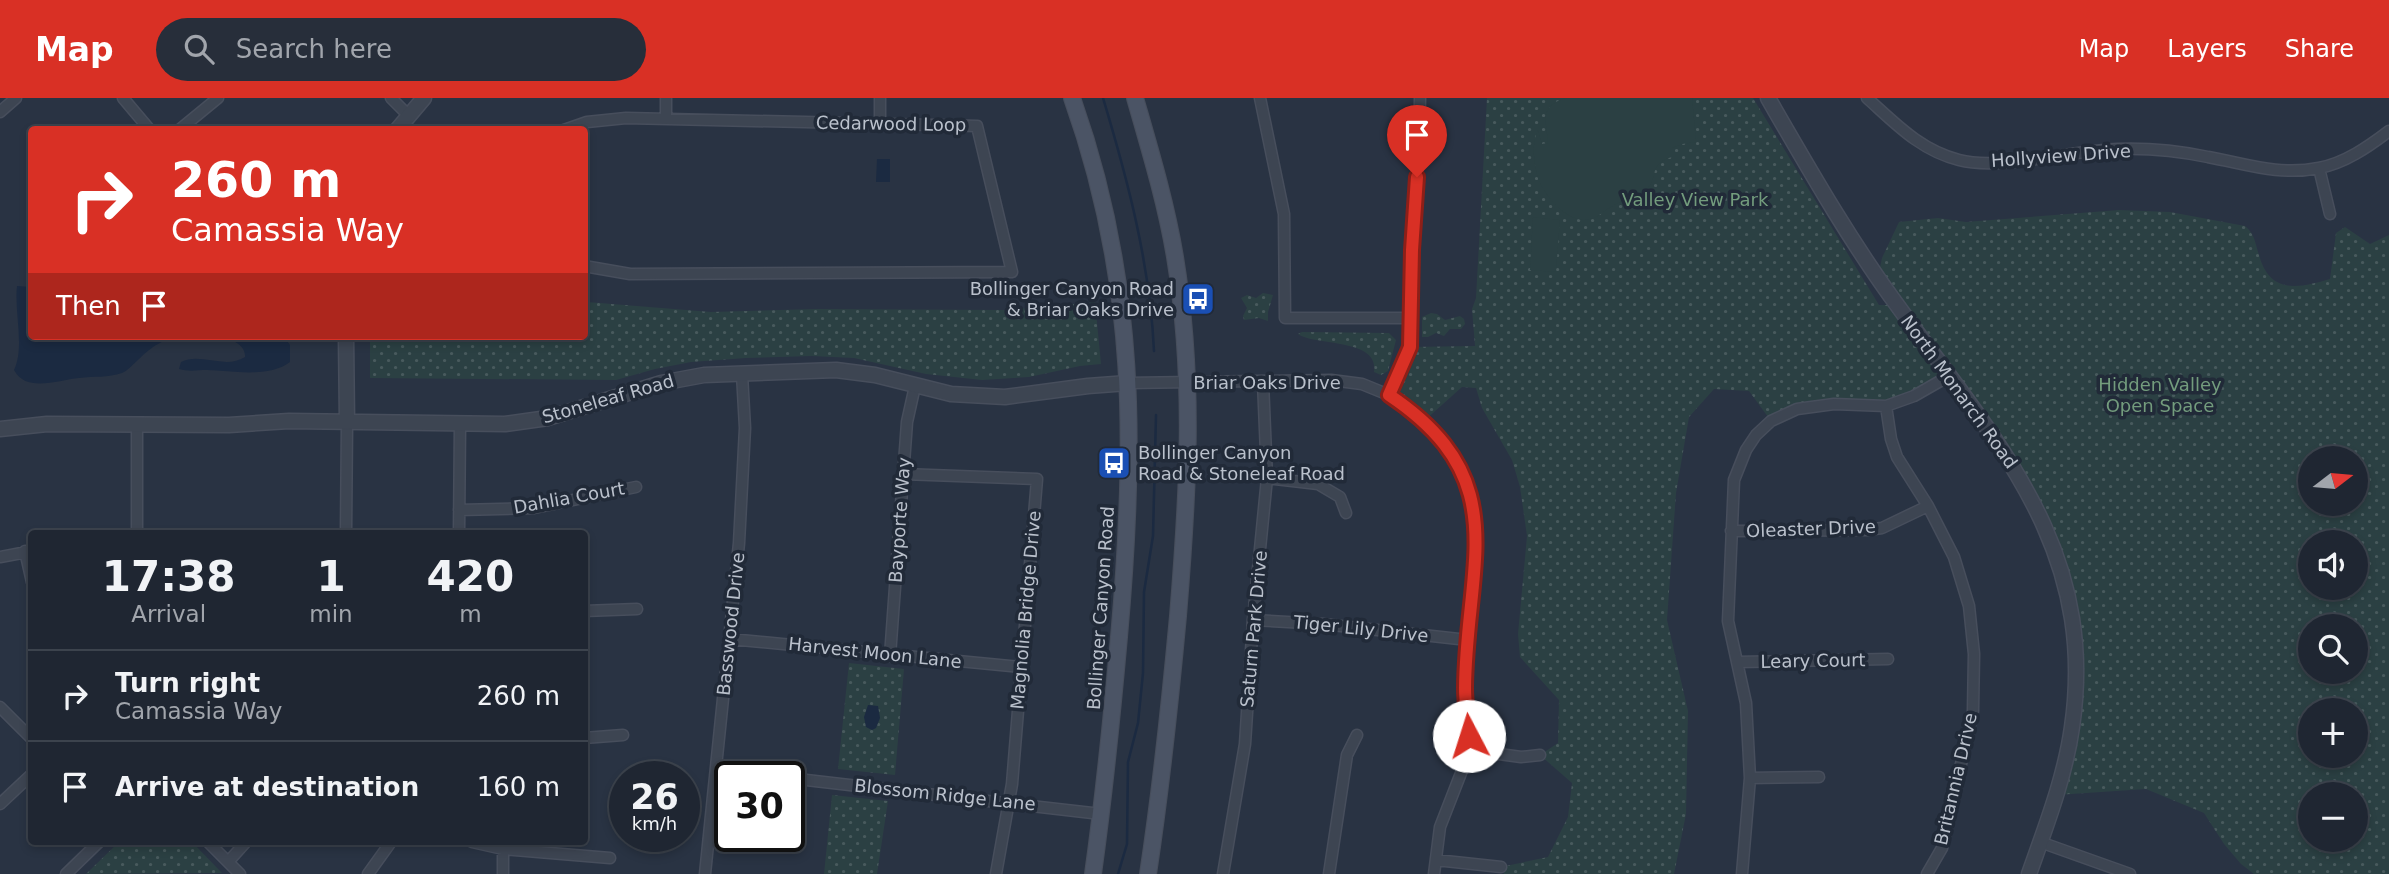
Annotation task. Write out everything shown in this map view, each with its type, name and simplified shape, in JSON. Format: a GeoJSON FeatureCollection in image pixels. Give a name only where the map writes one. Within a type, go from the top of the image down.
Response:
{"type":"FeatureCollection","features":[{"type":"Feature","properties":{"kind":"main road","name":"Bollinger Canyon Road"},"geometry":{"type":"LineString","coordinates":[[1072,98],[1092,158],[1108,227],[1122,313],[1129,383],[1130,463],[1125,566],[1093,874]]}},
{"type":"Feature","properties":{"kind":"main road"},"geometry":{"type":"LineString","coordinates":[[1135,98],[1164,202],[1175,258],[1188,383],[1190,432],[1185,532],[1167,733],[1148,874]]}},
{"type":"Feature","properties":{"kind":"street"},"geometry":{"type":"LineString","coordinates":[[0,112],[16,98]]}},
{"type":"Feature","properties":{"kind":"street"},"geometry":{"type":"LineString","coordinates":[[123,98],[147,126]]}},
{"type":"Feature","properties":{"kind":"street"},"geometry":{"type":"LineString","coordinates":[[184,126],[218,98]]}},
{"type":"Feature","properties":{"kind":"street"},"geometry":{"type":"LineString","coordinates":[[391,98],[408,116]]}},
{"type":"Feature","properties":{"kind":"street"},"geometry":{"type":"LineString","coordinates":[[400,126],[424,98]]}},
{"type":"Feature","properties":{"kind":"street"},"geometry":{"type":"LineString","coordinates":[[666,98],[666,118]]}},
{"type":"Feature","properties":{"kind":"street"},"geometry":{"type":"LineString","coordinates":[[880,98],[880,124]]}},
{"type":"Feature","properties":{"kind":"street"},"geometry":{"type":"LineString","coordinates":[[1260,98],[1284,214],[1285,318],[1409,318]]}},
{"type":"Feature","properties":{"kind":"street"},"geometry":{"type":"LineString","coordinates":[[1389,395],[1410,347],[1409,318],[1420,98]]}},
{"type":"Feature","properties":{"kind":"street","name":"North Monarch Road"},"geometry":{"type":"LineString","coordinates":[[1768,98],[1846,229],[1892,299],[1997,441],[2021,478],[2040,516],[2063,576],[2073,624],[2075,652],[2073,726],[2062,776],[2029,874]]}},
{"type":"Feature","properties":{"kind":"street","name":"Hollyview Drive"},"geometry":{"type":"LineString","coordinates":[[1867,98],[1911,138],[1933,152],[1961,161],[1992,163],[2117,149],[2209,157],[2265,170],[2319,168],[2360,152],[2389,131]]}},
{"type":"Feature","properties":{"kind":"street","name":"Cedarwood Loop"},"geometry":{"type":"LineString","coordinates":[[576,126],[587,122],[625,118],[977,126],[1012,272],[629,274],[588,267]]}},
{"type":"Feature","properties":{"kind":"street"},"geometry":{"type":"LineString","coordinates":[[2319,168],[2330,214]]}},
{"type":"Feature","properties":{"kind":"street"},"geometry":{"type":"LineString","coordinates":[[346,340],[346,530]]}},
{"type":"Feature","properties":{"kind":"street","name":"Stoneleaf Road"},"geometry":{"type":"LineString","coordinates":[[0,429],[47,424],[229,425],[289,421],[505,424],[548,418],[661,383],[697,376],[836,370],[875,375],[951,394],[1005,397],[1129,383]]}},
{"type":"Feature","properties":{"kind":"street","name":"Basswood Drive"},"geometry":{"type":"LineString","coordinates":[[717,761],[743,488],[745,428],[741,374]]}},
{"type":"Feature","properties":{"kind":"street"},"geometry":{"type":"LineString","coordinates":[[1742,874],[1750,778],[1746,703],[1728,621],[1734,480],[1746,450],[1756,435],[1771,421],[1806,407],[1834,404],[1886,406],[1914,396],[1949,376]]}},
{"type":"Feature","properties":{"kind":"street","name":"Briar Oaks Drive"},"geometry":{"type":"LineString","coordinates":[[1129,383],[1331,380],[1362,384],[1389,395],[1417,414],[1453,455],[1465,478],[1475,525],[1476,564],[1465,690],[1470,750],[1440,827],[1434,874]]}},
{"type":"Feature","properties":{"kind":"street","name":"Saturn Park Drive"},"geometry":{"type":"LineString","coordinates":[[1223,874],[1245,744],[1253,620],[1267,478],[1263,382]]}},
{"type":"Feature","properties":{"kind":"street","name":"Bayporte Way"},"geometry":{"type":"LineString","coordinates":[[890,656],[906,422],[915,386]]}},
{"type":"Feature","properties":{"kind":"street","name":"Britannia Drive"},"geometry":{"type":"LineString","coordinates":[[1886,406],[1897,457],[1928,506],[1954,557],[1969,606],[1974,653],[1973,711],[1942,848],[1927,874]]}},
{"type":"Feature","properties":{"kind":"street"},"geometry":{"type":"LineString","coordinates":[[137,425],[137,530]]}},
{"type":"Feature","properties":{"kind":"street"},"geometry":{"type":"LineString","coordinates":[[459,530],[460,425]]}},
{"type":"Feature","properties":{"kind":"street","name":"Magnolia Bridge Drive"},"geometry":{"type":"LineString","coordinates":[[904,474],[1038,479],[1009,802],[996,874]]}},
{"type":"Feature","properties":{"kind":"street"},"geometry":{"type":"LineString","coordinates":[[1267,478],[1318,484],[1340,497],[1346,513]]}},
{"type":"Feature","properties":{"kind":"street","name":"Dahlia Court"},"geometry":{"type":"LineString","coordinates":[[459,510],[534,508],[636,486]]}},
{"type":"Feature","properties":{"kind":"street","name":"Oleaster Drive"},"geometry":{"type":"LineString","coordinates":[[1731,531],[1867,530],[1882,528],[1928,506]]}},
{"type":"Feature","properties":{"kind":"street"},"geometry":{"type":"LineString","coordinates":[[0,556],[28,551]]}},
{"type":"Feature","properties":{"kind":"street"},"geometry":{"type":"LineString","coordinates":[[588,611],[637,609]]}},
{"type":"Feature","properties":{"kind":"street","name":"Tiger Lily Drive"},"geometry":{"type":"LineString","coordinates":[[1253,620],[1323,624],[1468,640]]}},
{"type":"Feature","properties":{"kind":"street","name":"Harvest Moon Lane"},"geometry":{"type":"LineString","coordinates":[[730,639],[1021,667]]}},
{"type":"Feature","properties":{"kind":"street","name":"Leary Court"},"geometry":{"type":"LineString","coordinates":[[1737,662],[1888,659]]}},
{"type":"Feature","properties":{"kind":"street"},"geometry":{"type":"LineString","coordinates":[[0,706],[28,734]]}},
{"type":"Feature","properties":{"kind":"street"},"geometry":{"type":"LineString","coordinates":[[588,738],[623,735]]}},
{"type":"Feature","properties":{"kind":"street"},"geometry":{"type":"LineString","coordinates":[[1329,874],[1347,755],[1357,735]]}},
{"type":"Feature","properties":{"kind":"street"},"geometry":{"type":"LineString","coordinates":[[1470,750],[1521,757],[1540,755]]}},
{"type":"Feature","properties":{"kind":"street"},"geometry":{"type":"LineString","coordinates":[[1750,778],[1819,777]]}},
{"type":"Feature","properties":{"kind":"street"},"geometry":{"type":"LineString","coordinates":[[0,804],[28,778]]}},
{"type":"Feature","properties":{"kind":"street","name":"Blossom Ridge Lane"},"geometry":{"type":"LineString","coordinates":[[805,780],[1101,814]]}},
{"type":"Feature","properties":{"kind":"street","name":"Basswood Drive"},"geometry":{"type":"LineString","coordinates":[[705,874],[714,789]]}},
{"type":"Feature","properties":{"kind":"street"},"geometry":{"type":"LineString","coordinates":[[2040,842],[2107,870],[2130,874]]}},
{"type":"Feature","properties":{"kind":"street"},"geometry":{"type":"LineString","coordinates":[[66,874],[96,845]]}},
{"type":"Feature","properties":{"kind":"street"},"geometry":{"type":"LineString","coordinates":[[211,845],[240,874]]}},
{"type":"Feature","properties":{"kind":"street"},"geometry":{"type":"LineString","coordinates":[[228,862],[243,845]]}},
{"type":"Feature","properties":{"kind":"street"},"geometry":{"type":"LineString","coordinates":[[368,874],[389,845]]}},
{"type":"Feature","properties":{"kind":"street"},"geometry":{"type":"LineString","coordinates":[[485,845],[503,849],[610,858]]}},
{"type":"Feature","properties":{"kind":"street"},"geometry":{"type":"LineString","coordinates":[[503,849],[503,874]]}},
{"type":"Feature","properties":{"kind":"street"},"geometry":{"type":"LineString","coordinates":[[1436,860],[1502,867]]}},
{"type":"Feature","properties":{"kind":"green space","name":"Hidden Valley Open Space"},"geometry":{"type":"Polygon","coordinates":[[[1487,98],[1753,98],[1879,305],[1896,305],[1878,277],[1882,258],[1899,222],[1938,218],[1966,222],[2119,210],[2170,212],[2245,226],[2253,236],[2270,277],[2278,283],[2297,286],[2330,279],[2336,233],[2345,227],[2370,244],[2389,235],[2389,874],[2254,874],[2241,864],[2224,844],[2204,813],[2146,789],[2056,795],[2075,678],[2053,546],[1949,377],[1886,406],[1834,404],[1771,421],[1749,391],[1714,389],[1689,417],[1676,493],[1667,620],[1688,711],[1686,814],[1674,874],[1504,874],[1501,867],[1548,857],[1568,817],[1572,783],[1540,755],[1558,743],[1559,700],[1520,657],[1518,634],[1527,536],[1520,487],[1512,460],[1482,408],[1476,388],[1462,387],[1424,421],[1389,395],[1410,347],[1475,346],[1472,309],[1476,298],[1487,98]]]}},
{"type":"Feature","properties":{"kind":"green space"},"geometry":{"type":"Polygon","coordinates":[[[1567,98],[1692,98],[1696,142],[1672,148],[1672,157],[1660,163],[1651,184],[1641,194],[1614,205],[1594,218],[1573,218],[1558,207],[1546,192],[1538,178],[1534,154],[1534,141],[1538,130],[1542,144],[1548,143],[1548,109],[1567,98]]]}},
{"type":"Feature","properties":{"kind":"green space"},"geometry":{"type":"Polygon","coordinates":[[[1533,217],[1560,220],[1556,272],[1530,270],[1533,217]]]}},
{"type":"Feature","properties":{"kind":"green space"},"geometry":{"type":"Polygon","coordinates":[[[1263,293],[1273,295],[1268,321],[1259,318],[1244,320],[1247,308],[1241,298],[1247,295],[1256,298],[1263,293]]]}},
{"type":"Feature","properties":{"kind":"green space"},"geometry":{"type":"Polygon","coordinates":[[[588,302],[711,312],[816,309],[1007,310],[1095,302],[1101,364],[1029,377],[982,380],[926,374],[854,358],[812,356],[691,362],[616,380],[370,378],[370,340],[588,340],[588,302]]]}},
{"type":"Feature","properties":{"kind":"green space"},"geometry":{"type":"Polygon","coordinates":[[[1431,313],[1445,320],[1460,316],[1465,324],[1461,329],[1450,329],[1444,336],[1436,333],[1422,337],[1422,317],[1431,313]]]}},
{"type":"Feature","properties":{"kind":"green space"},"geometry":{"type":"Polygon","coordinates":[[[1389,333],[1396,340],[1388,371],[1381,375],[1374,372],[1373,361],[1367,353],[1357,348],[1306,338],[1298,334],[1389,333]]]}},
{"type":"Feature","properties":{"kind":"green space"},"geometry":{"type":"Polygon","coordinates":[[[849,663],[904,669],[895,775],[838,769],[849,663]]]}},
{"type":"Feature","properties":{"kind":"green space"},"geometry":{"type":"Polygon","coordinates":[[[832,795],[888,801],[877,874],[824,874],[832,795]]]}},
{"type":"Feature","properties":{"kind":"green space"},"geometry":{"type":"Polygon","coordinates":[[[116,845],[195,845],[222,873],[86,874],[116,845]]]}},
{"type":"Feature","properties":{"kind":"water"},"geometry":{"type":"Polygon","coordinates":[[[877,159],[890,159],[890,182],[876,182],[877,159]]]}},
{"type":"Feature","properties":{"kind":"water"},"geometry":{"type":"Polygon","coordinates":[[[17,286],[28,287],[28,340],[168,340],[149,350],[127,370],[117,375],[43,383],[26,381],[14,370],[19,351],[17,286]]]}},
{"type":"Feature","properties":{"kind":"water"},"geometry":{"type":"Polygon","coordinates":[[[229,340],[286,340],[290,345],[290,362],[261,372],[179,369],[181,362],[189,359],[229,362],[245,357],[240,345],[229,340]]]}},
{"type":"Feature","properties":{"kind":"water"},"geometry":{"type":"Polygon","coordinates":[[[868,705],[878,706],[880,718],[876,728],[872,730],[866,727],[864,717],[868,705]]]}},
{"type":"Feature","properties":{"kind":"waterway"},"geometry":{"type":"LineString","coordinates":[[1103,98],[1121,160],[1143,255],[1154,351]]}},
{"type":"Feature","properties":{"kind":"waterway"},"geometry":{"type":"LineString","coordinates":[[1118,874],[1127,844],[1128,762],[1138,723],[1143,673],[1144,592],[1153,536],[1156,415]]}},
{"type":"Feature","properties":{"kind":"place","name":"Bollinger Canyon Road & Briar Oaks Drive"},"geometry":{"type":"Point","coordinates":[1198,299]}},
{"type":"Feature","properties":{"kind":"place","name":"Bollinger Canyon Road & Stoneleaf Road"},"geometry":{"type":"Point","coordinates":[1114,463]}},
{"type":"Feature","properties":{"kind":"route"},"geometry":{"type":"LineString","coordinates":[[1417,177],[1409,304],[1410,347],[1389,395],[1417,414],[1438,435],[1465,478],[1472,502],[1476,564],[1465,690],[1469,736]]}},
{"type":"Feature","properties":{"kind":"park label","name":"Valley View Park"},"geometry":{"type":"Point","coordinates":[1695,200]}}]}
